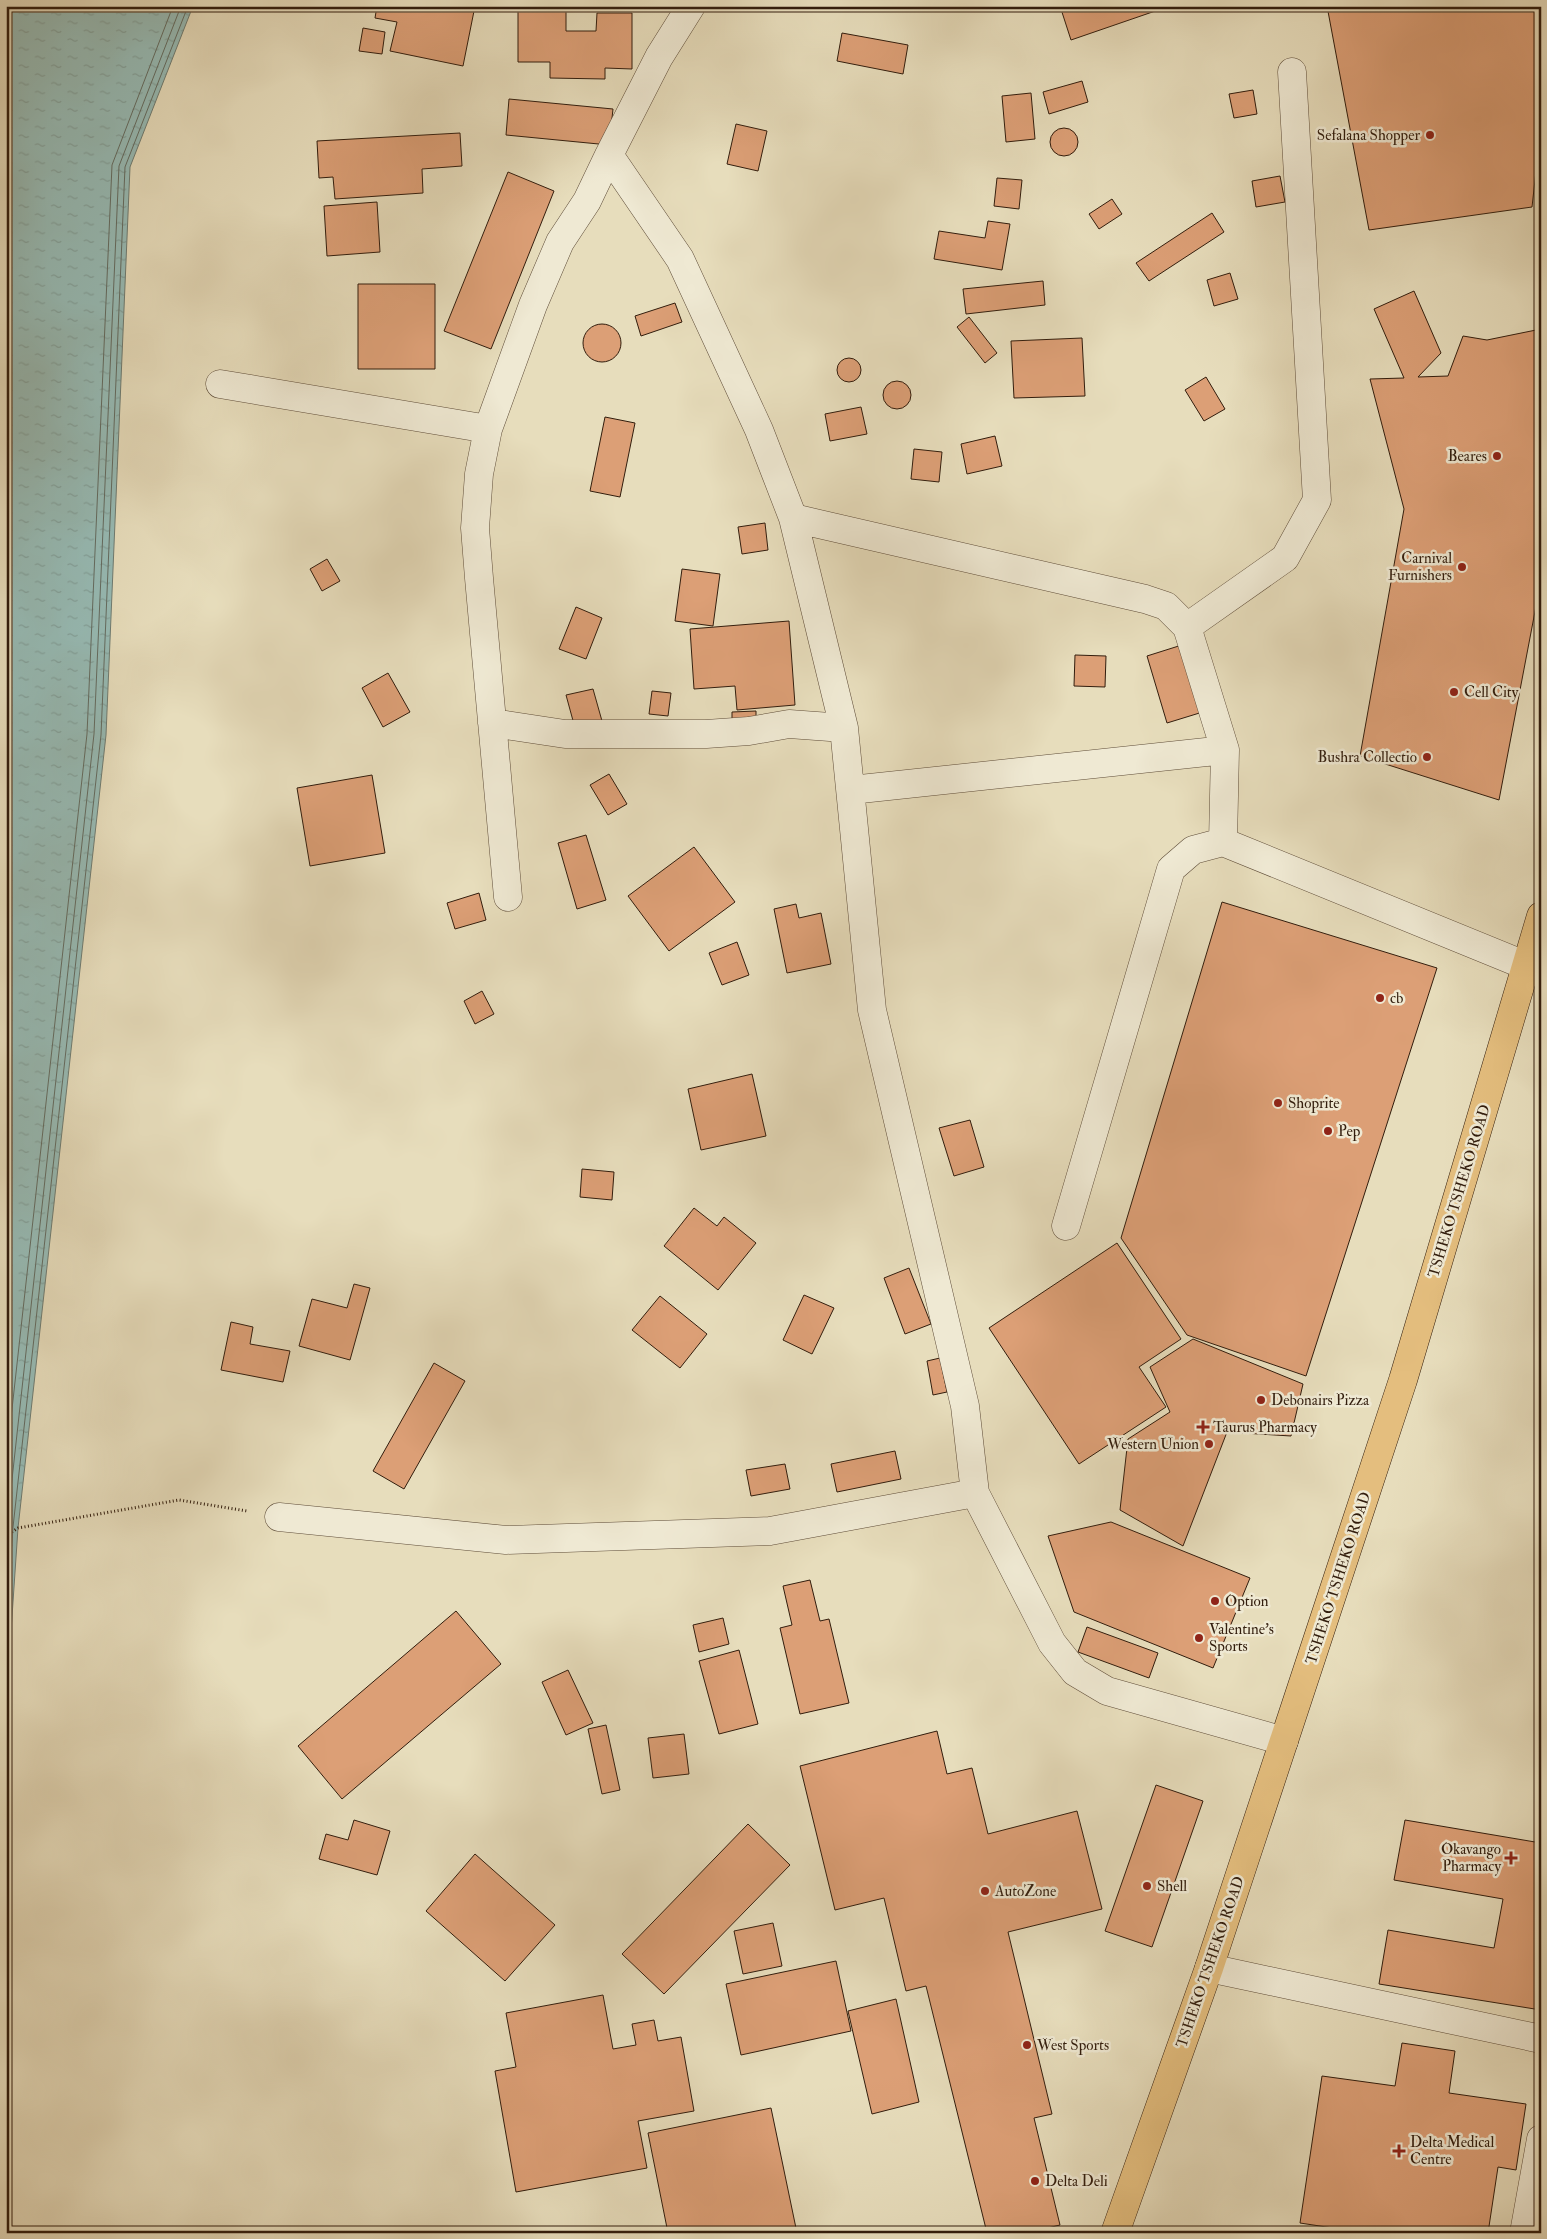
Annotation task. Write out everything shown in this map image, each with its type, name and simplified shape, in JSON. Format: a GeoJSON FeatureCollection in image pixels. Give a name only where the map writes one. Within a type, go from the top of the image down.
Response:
{"type":"FeatureCollection","features":[{"type":"Feature","properties":{"kind":"highway","name":"TSHEKO TSHEKO ROAD"},"geometry":{"type":"LineString","coordinates":[[1115,2233],[1209,1968],[1403,1380],[1534,967],[1541,916]]}},
{"type":"Feature","properties":{"kind":"street"},"geometry":{"type":"LineString","coordinates":[[508,897],[475,528],[479,474],[488,429],[533,305],[560,242],[587,201],[659,57],[691,6]]}},
{"type":"Feature","properties":{"kind":"street"},"geometry":{"type":"LineString","coordinates":[[1187,627],[1284,558],[1317,500],[1292,72]]}},
{"type":"Feature","properties":{"kind":"street"},"geometry":{"type":"LineString","coordinates":[[610,155],[680,259],[759,430],[793,518],[844,728],[852,790],[872,1010],[965,1406],[975,1493],[1052,1643],[1075,1672],[1107,1691],[1284,1740]]}},
{"type":"Feature","properties":{"kind":"street"},"geometry":{"type":"LineString","coordinates":[[220,384],[488,429]]}},
{"type":"Feature","properties":{"kind":"street"},"geometry":{"type":"LineString","coordinates":[[793,518],[1145,599],[1166,606],[1187,627],[1224,750],[1223,842]]}},
{"type":"Feature","properties":{"kind":"street"},"geometry":{"type":"LineString","coordinates":[[492,723],[565,734],[706,734],[749,731],[789,724],[844,728]]}},
{"type":"Feature","properties":{"kind":"street"},"geometry":{"type":"LineString","coordinates":[[852,790],[1224,750]]}},
{"type":"Feature","properties":{"kind":"street"},"geometry":{"type":"LineString","coordinates":[[1066,1226],[1171,869],[1193,850],[1223,842],[1534,967]]}},
{"type":"Feature","properties":{"kind":"street"},"geometry":{"type":"LineString","coordinates":[[279,1516],[506,1540],[526,1540],[770,1531],[975,1493]]}},
{"type":"Feature","properties":{"kind":"street"},"geometry":{"type":"LineString","coordinates":[[1209,1968],[1541,2039]]}},
{"type":"Feature","properties":{"kind":"street"},"geometry":{"type":"LineString","coordinates":[[1524,2233],[1541,2139]]}},
{"type":"Feature","properties":{"kind":"path"},"geometry":{"type":"LineString","coordinates":[[6,1536],[18,1528],[179,1500],[279,1516]]}},
{"type":"Feature","properties":{"kind":"water"},"geometry":{"type":"Polygon","coordinates":[[[6,6],[193,6],[130,167],[106,735],[18,1528],[6,1705],[6,6]]]}},
{"type":"Feature","properties":{"kind":"building"},"geometry":{"type":"Polygon","coordinates":[[[377,6],[475,6],[463,66],[390,51],[397,22],[375,18],[377,6]]]}},
{"type":"Feature","properties":{"kind":"building"},"geometry":{"type":"Polygon","coordinates":[[[518,6],[566,6],[566,31],[596,31],[597,13],[632,13],[632,69],[605,68],[605,79],[550,78],[550,62],[518,62],[518,6]]]}},
{"type":"Feature","properties":{"kind":"building"},"geometry":{"type":"Polygon","coordinates":[[[1060,6],[1163,6],[1164,8],[1071,40],[1060,6]]]}},
{"type":"Feature","properties":{"kind":"building"},"geometry":{"type":"Polygon","coordinates":[[[1327,6],[1541,6],[1541,126],[1532,207],[1369,230],[1327,6]]]}},
{"type":"Feature","properties":{"kind":"building"},"geometry":{"type":"Polygon","coordinates":[[[363,28],[385,32],[382,54],[359,51],[363,28]]]}},
{"type":"Feature","properties":{"kind":"building"},"geometry":{"type":"Polygon","coordinates":[[[842,33],[908,45],[903,74],[837,61],[842,33]]]}},
{"type":"Feature","properties":{"kind":"building"},"geometry":{"type":"Polygon","coordinates":[[[1082,81],[1088,102],[1049,114],[1043,92],[1082,81]]]}},
{"type":"Feature","properties":{"kind":"building"},"geometry":{"type":"Polygon","coordinates":[[[1253,90],[1257,114],[1234,118],[1229,94],[1253,90]]]}},
{"type":"Feature","properties":{"kind":"building"},"geometry":{"type":"Polygon","coordinates":[[[1031,93],[1035,139],[1006,142],[1002,96],[1031,93]]]}},
{"type":"Feature","properties":{"kind":"building"},"geometry":{"type":"Polygon","coordinates":[[[509,99],[613,109],[609,145],[506,135],[509,99]]]}},
{"type":"Feature","properties":{"kind":"building"},"geometry":{"type":"Polygon","coordinates":[[[736,124],[767,131],[758,171],[727,164],[736,124]]]}},
{"type":"Feature","properties":{"kind":"building"},"geometry":{"type":"Polygon","coordinates":[[[1064,128],[1074,132],[1078,142],[1074,152],[1064,156],[1054,152],[1050,142],[1054,132],[1064,128]]]}},
{"type":"Feature","properties":{"kind":"building"},"geometry":{"type":"Polygon","coordinates":[[[460,133],[462,166],[422,169],[423,193],[335,199],[333,177],[319,178],[317,141],[460,133]]]}},
{"type":"Feature","properties":{"kind":"building"},"geometry":{"type":"Polygon","coordinates":[[[508,172],[554,191],[491,349],[444,331],[508,172]]]}},
{"type":"Feature","properties":{"kind":"building"},"geometry":{"type":"Polygon","coordinates":[[[1280,176],[1285,202],[1256,207],[1252,181],[1280,176]]]}},
{"type":"Feature","properties":{"kind":"building"},"geometry":{"type":"Polygon","coordinates":[[[997,178],[1022,180],[1019,209],[994,206],[997,178]]]}},
{"type":"Feature","properties":{"kind":"building"},"geometry":{"type":"Polygon","coordinates":[[[1112,199],[1122,214],[1099,229],[1089,214],[1112,199]]]}},
{"type":"Feature","properties":{"kind":"building"},"geometry":{"type":"Polygon","coordinates":[[[377,202],[380,252],[327,256],[324,206],[377,202]]]}},
{"type":"Feature","properties":{"kind":"building"},"geometry":{"type":"Polygon","coordinates":[[[1212,213],[1224,232],[1149,281],[1136,263],[1212,213]]]}},
{"type":"Feature","properties":{"kind":"building"},"geometry":{"type":"Polygon","coordinates":[[[988,221],[1010,224],[1002,270],[934,259],[939,231],[985,238],[988,221]]]}},
{"type":"Feature","properties":{"kind":"building"},"geometry":{"type":"Polygon","coordinates":[[[1230,273],[1238,299],[1214,306],[1207,280],[1230,273]]]}},
{"type":"Feature","properties":{"kind":"building"},"geometry":{"type":"Polygon","coordinates":[[[1043,281],[1045,305],[966,314],[963,289],[1043,281]]]}},
{"type":"Feature","properties":{"kind":"building"},"geometry":{"type":"Polygon","coordinates":[[[358,284],[435,284],[435,369],[358,369],[358,284]]]}},
{"type":"Feature","properties":{"kind":"building"},"geometry":{"type":"Polygon","coordinates":[[[1414,291],[1441,353],[1418,377],[1448,376],[1463,336],[1487,340],[1541,329],[1541,580],[1499,800],[1360,756],[1404,509],[1370,379],[1404,378],[1374,309],[1414,291]]]}},
{"type":"Feature","properties":{"kind":"building"},"geometry":{"type":"Polygon","coordinates":[[[675,303],[682,322],[641,336],[635,316],[675,303]]]}},
{"type":"Feature","properties":{"kind":"building"},"geometry":{"type":"Polygon","coordinates":[[[969,317],[997,353],[985,363],[957,327],[969,317]]]}},
{"type":"Feature","properties":{"kind":"building"},"geometry":{"type":"Polygon","coordinates":[[[602,324],[616,329],[621,343],[616,357],[602,362],[588,357],[583,343],[588,329],[602,324]]]}},
{"type":"Feature","properties":{"kind":"building"},"geometry":{"type":"Polygon","coordinates":[[[1082,338],[1085,396],[1014,398],[1011,341],[1082,338]]]}},
{"type":"Feature","properties":{"kind":"building"},"geometry":{"type":"Polygon","coordinates":[[[849,358],[857,362],[861,370],[857,378],[849,382],[841,378],[837,370],[841,362],[849,358]]]}},
{"type":"Feature","properties":{"kind":"building"},"geometry":{"type":"Polygon","coordinates":[[[1206,377],[1225,409],[1204,421],[1185,390],[1206,377]]]}},
{"type":"Feature","properties":{"kind":"building"},"geometry":{"type":"Polygon","coordinates":[[[897,381],[907,385],[911,395],[907,405],[897,409],[887,405],[883,395],[887,385],[897,381]]]}},
{"type":"Feature","properties":{"kind":"building"},"geometry":{"type":"Polygon","coordinates":[[[861,407],[867,434],[830,441],[825,414],[861,407]]]}},
{"type":"Feature","properties":{"kind":"building"},"geometry":{"type":"Polygon","coordinates":[[[605,417],[635,423],[620,497],[590,491],[605,417]]]}},
{"type":"Feature","properties":{"kind":"building"},"geometry":{"type":"Polygon","coordinates":[[[995,436],[1002,466],[967,474],[961,444],[995,436]]]}},
{"type":"Feature","properties":{"kind":"building"},"geometry":{"type":"Polygon","coordinates":[[[914,449],[942,452],[939,482],[911,479],[914,449]]]}},
{"type":"Feature","properties":{"kind":"building"},"geometry":{"type":"Polygon","coordinates":[[[765,523],[768,550],[742,554],[738,527],[765,523]]]}},
{"type":"Feature","properties":{"kind":"building"},"geometry":{"type":"Polygon","coordinates":[[[327,559],[340,581],[322,591],[310,569],[327,559]]]}},
{"type":"Feature","properties":{"kind":"building"},"geometry":{"type":"Polygon","coordinates":[[[682,569],[720,574],[713,626],[675,621],[682,569]]]}},
{"type":"Feature","properties":{"kind":"building"},"geometry":{"type":"Polygon","coordinates":[[[576,607],[602,618],[586,659],[559,649],[576,607]]]}},
{"type":"Feature","properties":{"kind":"building"},"geometry":{"type":"Polygon","coordinates":[[[789,621],[795,705],[737,710],[735,686],[694,689],[690,629],[789,621]]]}},
{"type":"Feature","properties":{"kind":"building"},"geometry":{"type":"Polygon","coordinates":[[[1185,644],[1206,711],[1167,723],[1147,656],[1185,644]]]}},
{"type":"Feature","properties":{"kind":"building"},"geometry":{"type":"Polygon","coordinates":[[[1075,655],[1106,656],[1105,687],[1074,686],[1075,655]]]}},
{"type":"Feature","properties":{"kind":"building"},"geometry":{"type":"Polygon","coordinates":[[[388,673],[410,712],[383,727],[362,688],[388,673]]]}},
{"type":"Feature","properties":{"kind":"building"},"geometry":{"type":"Polygon","coordinates":[[[593,689],[602,721],[575,728],[566,695],[593,689]]]}},
{"type":"Feature","properties":{"kind":"building"},"geometry":{"type":"Polygon","coordinates":[[[652,691],[671,693],[668,716],[649,714],[652,691]]]}},
{"type":"Feature","properties":{"kind":"building"},"geometry":{"type":"Polygon","coordinates":[[[756,711],[756,727],[732,728],[732,712],[756,711]]]}},
{"type":"Feature","properties":{"kind":"building"},"geometry":{"type":"Polygon","coordinates":[[[609,774],[627,804],[608,815],[590,785],[609,774]]]}},
{"type":"Feature","properties":{"kind":"building"},"geometry":{"type":"Polygon","coordinates":[[[372,775],[385,853],[310,866],[297,788],[372,775]]]}},
{"type":"Feature","properties":{"kind":"building"},"geometry":{"type":"Polygon","coordinates":[[[586,835],[606,900],[577,909],[558,843],[586,835]]]}},
{"type":"Feature","properties":{"kind":"building"},"geometry":{"type":"Polygon","coordinates":[[[694,847],[735,902],[669,951],[628,896],[694,847]]]}},
{"type":"Feature","properties":{"kind":"building"},"geometry":{"type":"Polygon","coordinates":[[[479,893],[486,920],[455,929],[447,903],[479,893]]]}},
{"type":"Feature","properties":{"kind":"building","name":"Shoprite"},"geometry":{"type":"Polygon","coordinates":[[[1222,902],[1437,968],[1306,1376],[1187,1335],[1121,1238],[1222,902]]]}},
{"type":"Feature","properties":{"kind":"building"},"geometry":{"type":"Polygon","coordinates":[[[796,904],[799,918],[821,913],[831,964],[787,973],[774,909],[796,904]]]}},
{"type":"Feature","properties":{"kind":"building"},"geometry":{"type":"Polygon","coordinates":[[[737,942],[749,975],[722,985],[709,953],[737,942]]]}},
{"type":"Feature","properties":{"kind":"building"},"geometry":{"type":"Polygon","coordinates":[[[482,991],[494,1014],[475,1024],[464,1001],[482,991]]]}},
{"type":"Feature","properties":{"kind":"building"},"geometry":{"type":"Polygon","coordinates":[[[752,1074],[766,1136],[701,1150],[688,1089],[752,1074]]]}},
{"type":"Feature","properties":{"kind":"building"},"geometry":{"type":"Polygon","coordinates":[[[970,1120],[984,1167],[954,1176],[939,1128],[970,1120]]]}},
{"type":"Feature","properties":{"kind":"building"},"geometry":{"type":"Polygon","coordinates":[[[582,1169],[614,1172],[612,1200],[580,1197],[582,1169]]]}},
{"type":"Feature","properties":{"kind":"building"},"geometry":{"type":"Polygon","coordinates":[[[694,1208],[717,1226],[724,1217],[756,1243],[718,1290],[664,1246],[694,1208]]]}},
{"type":"Feature","properties":{"kind":"building"},"geometry":{"type":"Polygon","coordinates":[[[1117,1243],[1181,1339],[1139,1367],[1166,1407],[1079,1464],[989,1328],[1117,1243]]]}},
{"type":"Feature","properties":{"kind":"building"},"geometry":{"type":"Polygon","coordinates":[[[909,1268],[931,1324],[905,1334],[884,1278],[909,1268]]]}},
{"type":"Feature","properties":{"kind":"building"},"geometry":{"type":"Polygon","coordinates":[[[354,1284],[370,1288],[350,1360],[299,1346],[312,1299],[347,1308],[354,1284]]]}},
{"type":"Feature","properties":{"kind":"building"},"geometry":{"type":"Polygon","coordinates":[[[804,1295],[834,1308],[812,1354],[783,1340],[804,1295]]]}},
{"type":"Feature","properties":{"kind":"building"},"geometry":{"type":"Polygon","coordinates":[[[660,1296],[707,1334],[680,1368],[632,1330],[660,1296]]]}},
{"type":"Feature","properties":{"kind":"building"},"geometry":{"type":"Polygon","coordinates":[[[231,1322],[253,1327],[250,1344],[290,1351],[283,1382],[221,1370],[231,1322]]]}},
{"type":"Feature","properties":{"kind":"building"},"geometry":{"type":"Polygon","coordinates":[[[1193,1339],[1303,1384],[1291,1436],[1227,1432],[1183,1546],[1120,1510],[1128,1439],[1170,1412],[1150,1367],[1193,1339]]]}},
{"type":"Feature","properties":{"kind":"building"},"geometry":{"type":"Polygon","coordinates":[[[940,1358],[947,1392],[933,1395],[927,1361],[940,1358]]]}},
{"type":"Feature","properties":{"kind":"building"},"geometry":{"type":"Polygon","coordinates":[[[434,1363],[465,1381],[404,1489],[373,1471],[434,1363]]]}},
{"type":"Feature","properties":{"kind":"building"},"geometry":{"type":"Polygon","coordinates":[[[895,1451],[901,1479],[837,1492],[831,1464],[895,1451]]]}},
{"type":"Feature","properties":{"kind":"building"},"geometry":{"type":"Polygon","coordinates":[[[785,1464],[790,1489],[751,1496],[746,1470],[785,1464]]]}},
{"type":"Feature","properties":{"kind":"building"},"geometry":{"type":"Polygon","coordinates":[[[1111,1522],[1250,1578],[1213,1668],[1074,1612],[1048,1536],[1111,1522]]]}},
{"type":"Feature","properties":{"kind":"building"},"geometry":{"type":"Polygon","coordinates":[[[810,1580],[820,1621],[829,1619],[849,1703],[800,1714],[780,1628],[792,1625],[783,1586],[810,1580]]]}},
{"type":"Feature","properties":{"kind":"building"},"geometry":{"type":"Polygon","coordinates":[[[456,1611],[501,1664],[342,1799],[298,1746],[456,1611]]]}},
{"type":"Feature","properties":{"kind":"building"},"geometry":{"type":"Polygon","coordinates":[[[723,1618],[729,1644],[699,1652],[693,1625],[723,1618]]]}},
{"type":"Feature","properties":{"kind":"building"},"geometry":{"type":"Polygon","coordinates":[[[1087,1627],[1158,1653],[1149,1678],[1078,1652],[1087,1627]]]}},
{"type":"Feature","properties":{"kind":"building"},"geometry":{"type":"Polygon","coordinates":[[[739,1650],[758,1724],[719,1734],[699,1661],[739,1650]]]}},
{"type":"Feature","properties":{"kind":"building"},"geometry":{"type":"Polygon","coordinates":[[[568,1670],[593,1723],[566,1735],[542,1682],[568,1670]]]}},
{"type":"Feature","properties":{"kind":"building"},"geometry":{"type":"Polygon","coordinates":[[[606,1725],[620,1790],[602,1794],[588,1729],[606,1725]]]}},
{"type":"Feature","properties":{"kind":"building"},"geometry":{"type":"Polygon","coordinates":[[[937,1731],[947,1774],[972,1768],[988,1834],[1077,1811],[1102,1909],[1008,1932],[1052,2114],[1034,2118],[1060,2225],[1027,2233],[987,2233],[926,1986],[906,1991],[884,1898],[835,1910],[800,1766],[937,1731]]]}},
{"type":"Feature","properties":{"kind":"building"},"geometry":{"type":"Polygon","coordinates":[[[684,1734],[689,1774],[653,1778],[648,1738],[684,1734]]]}},
{"type":"Feature","properties":{"kind":"building"},"geometry":{"type":"Polygon","coordinates":[[[1156,1785],[1203,1801],[1152,1947],[1105,1931],[1156,1785]]]}},
{"type":"Feature","properties":{"kind":"building"},"geometry":{"type":"Polygon","coordinates":[[[354,1820],[390,1831],[377,1875],[319,1859],[326,1834],[348,1840],[354,1820]]]}},
{"type":"Feature","properties":{"kind":"building"},"geometry":{"type":"Polygon","coordinates":[[[1405,1820],[1541,1843],[1541,2010],[1379,1984],[1388,1930],[1494,1948],[1503,1899],[1394,1880],[1405,1820]]]}},
{"type":"Feature","properties":{"kind":"building"},"geometry":{"type":"Polygon","coordinates":[[[748,1824],[790,1865],[664,1994],[622,1954],[748,1824]]]}},
{"type":"Feature","properties":{"kind":"building"},"geometry":{"type":"Polygon","coordinates":[[[475,1854],[555,1925],[505,1981],[426,1911],[475,1854]]]}},
{"type":"Feature","properties":{"kind":"building"},"geometry":{"type":"Polygon","coordinates":[[[773,1923],[782,1966],[743,1974],[734,1931],[773,1923]]]}},
{"type":"Feature","properties":{"kind":"building"},"geometry":{"type":"Polygon","coordinates":[[[836,1961],[851,2031],[741,2055],[726,1984],[836,1961]]]}},
{"type":"Feature","properties":{"kind":"building"},"geometry":{"type":"Polygon","coordinates":[[[603,1995],[613,2049],[636,2045],[632,2024],[654,2020],[658,2041],[681,2037],[694,2111],[638,2121],[647,2168],[516,2192],[495,2071],[516,2067],[506,2013],[603,1995]]]}},
{"type":"Feature","properties":{"kind":"building"},"geometry":{"type":"Polygon","coordinates":[[[896,1999],[919,2102],[872,2114],[848,2011],[896,1999]]]}},
{"type":"Feature","properties":{"kind":"building"},"geometry":{"type":"Polygon","coordinates":[[[1402,2043],[1455,2051],[1449,2093],[1526,2104],[1516,2170],[1498,2167],[1488,2233],[1366,2233],[1300,2223],[1322,2076],[1395,2086],[1402,2043]]]}},
{"type":"Feature","properties":{"kind":"building"},"geometry":{"type":"Polygon","coordinates":[[[771,2108],[797,2233],[668,2233],[648,2133],[771,2108]]]}},
{"type":"Feature","properties":{"kind":"place","name":"Sefalana Shopper"},"geometry":{"type":"Point","coordinates":[1430,135]}},
{"type":"Feature","properties":{"kind":"place","name":"Beares"},"geometry":{"type":"Point","coordinates":[1497,456]}},
{"type":"Feature","properties":{"kind":"place","name":"Carnival Furnishers"},"geometry":{"type":"Point","coordinates":[1462,567]}},
{"type":"Feature","properties":{"kind":"place","name":"Cell City"},"geometry":{"type":"Point","coordinates":[1454,692]}},
{"type":"Feature","properties":{"kind":"place","name":"Bushra Collectio"},"geometry":{"type":"Point","coordinates":[1427,757]}},
{"type":"Feature","properties":{"kind":"place","name":"cb"},"geometry":{"type":"Point","coordinates":[1380,998]}},
{"type":"Feature","properties":{"kind":"place","name":"Shoprite"},"geometry":{"type":"Point","coordinates":[1278,1103]}},
{"type":"Feature","properties":{"kind":"place","name":"Pep"},"geometry":{"type":"Point","coordinates":[1328,1131]}},
{"type":"Feature","properties":{"kind":"place","name":"Debonairs Pizza"},"geometry":{"type":"Point","coordinates":[1261,1400]}},
{"type":"Feature","properties":{"kind":"place","name":"Taurus Pharmacy"},"geometry":{"type":"Point","coordinates":[1203,1427]}},
{"type":"Feature","properties":{"kind":"place","name":"Western Union"},"geometry":{"type":"Point","coordinates":[1209,1444]}},
{"type":"Feature","properties":{"kind":"place","name":"Option"},"geometry":{"type":"Point","coordinates":[1215,1601]}},
{"type":"Feature","properties":{"kind":"place","name":"Valentine's Sports"},"geometry":{"type":"Point","coordinates":[1199,1638]}},
{"type":"Feature","properties":{"kind":"place","name":"Okavango Pharmacy"},"geometry":{"type":"Point","coordinates":[1511,1858]}},
{"type":"Feature","properties":{"kind":"place","name":"Shell"},"geometry":{"type":"Point","coordinates":[1147,1886]}},
{"type":"Feature","properties":{"kind":"place","name":"AutoZone"},"geometry":{"type":"Point","coordinates":[985,1891]}},
{"type":"Feature","properties":{"kind":"place","name":"West Sports"},"geometry":{"type":"Point","coordinates":[1027,2045]}},
{"type":"Feature","properties":{"kind":"place","name":"Delta Medical Centre"},"geometry":{"type":"Point","coordinates":[1399,2151]}},
{"type":"Feature","properties":{"kind":"place","name":"Delta Deli"},"geometry":{"type":"Point","coordinates":[1035,2181]}}]}
